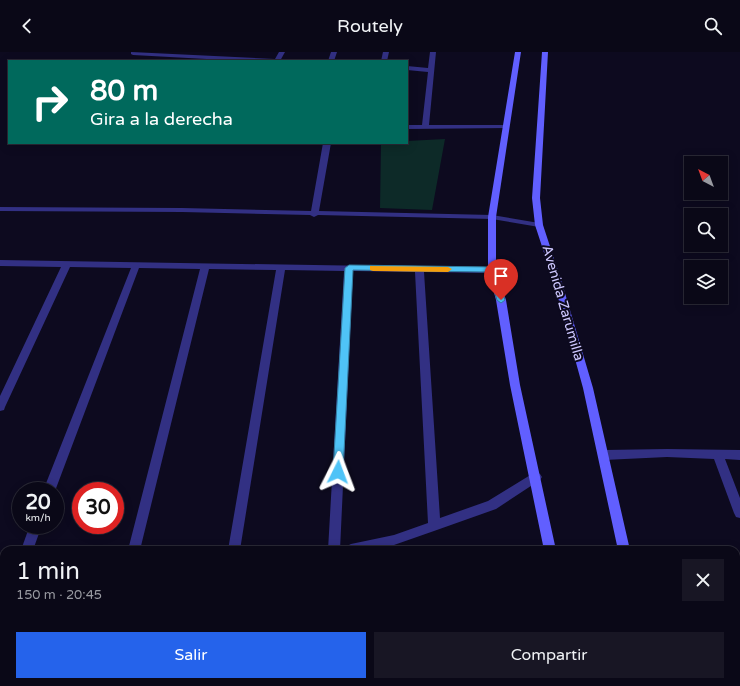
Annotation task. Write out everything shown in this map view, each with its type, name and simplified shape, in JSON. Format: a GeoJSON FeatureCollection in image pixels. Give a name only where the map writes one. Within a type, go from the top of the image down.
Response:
{"type":"FeatureCollection","features":[{"type":"Feature","properties":{"kind":"street"},"geometry":{"type":"LineString","coordinates":[[132,53],[227,60],[231,52]]}},
{"type":"Feature","properties":{"kind":"street"},"geometry":{"type":"LineString","coordinates":[[425,127],[433,52]]}},
{"type":"Feature","properties":{"kind":"street"},"geometry":{"type":"LineString","coordinates":[[518,52],[492,217],[492,270],[501,300],[515,385],[536,477],[549,546]]}},
{"type":"Feature","properties":{"kind":"street","name":"Avenida Zarumilla"},"geometry":{"type":"LineString","coordinates":[[545,52],[536,198],[539,225],[558,283],[588,388],[623,546]]}},
{"type":"Feature","properties":{"kind":"street"},"geometry":{"type":"LineString","coordinates":[[408,68],[431,70]]}},
{"type":"Feature","properties":{"kind":"street"},"geometry":{"type":"LineString","coordinates":[[408,127],[506,127]]}},
{"type":"Feature","properties":{"kind":"street"},"geometry":{"type":"LineString","coordinates":[[314,215],[328,144]]}},
{"type":"Feature","properties":{"kind":"street"},"geometry":{"type":"LineString","coordinates":[[0,209],[182,210],[314,215],[492,217],[539,225]]}},
{"type":"Feature","properties":{"kind":"street"},"geometry":{"type":"LineString","coordinates":[[0,262],[492,270]]}},
{"type":"Feature","properties":{"kind":"street"},"geometry":{"type":"LineString","coordinates":[[0,407],[67,264]]}},
{"type":"Feature","properties":{"kind":"street"},"geometry":{"type":"LineString","coordinates":[[52,482],[136,265]]}},
{"type":"Feature","properties":{"kind":"street"},"geometry":{"type":"LineString","coordinates":[[135,546],[204,266]]}},
{"type":"Feature","properties":{"kind":"street"},"geometry":{"type":"LineString","coordinates":[[235,546],[281,267]]}},
{"type":"Feature","properties":{"kind":"street"},"geometry":{"type":"LineString","coordinates":[[334,546],[349,268]]}},
{"type":"Feature","properties":{"kind":"street"},"geometry":{"type":"LineString","coordinates":[[419,269],[434,526]]}},
{"type":"Feature","properties":{"kind":"street"},"geometry":{"type":"LineString","coordinates":[[604,455],[740,455]]}},
{"type":"Feature","properties":{"kind":"street"},"geometry":{"type":"LineString","coordinates":[[718,455],[740,513]]}},
{"type":"Feature","properties":{"kind":"street"},"geometry":{"type":"LineString","coordinates":[[394,545],[434,526],[492,505],[536,477]]}},
{"type":"Feature","properties":{"kind":"street"},"geometry":{"type":"LineString","coordinates":[[28,546],[33,534]]}},
{"type":"Feature","properties":{"kind":"green space"},"geometry":{"type":"Polygon","coordinates":[[[445,139],[432,210],[380,208],[381,144],[408,144],[408,141],[445,139]]]}},
{"type":"Feature","properties":{"kind":"slow traffic"},"geometry":{"type":"LineString","coordinates":[[373,268],[448,269]]}},
{"type":"Feature","properties":{"kind":"route"},"geometry":{"type":"LineString","coordinates":[[338,472],[349,268],[492,270],[501,300]]}}]}
